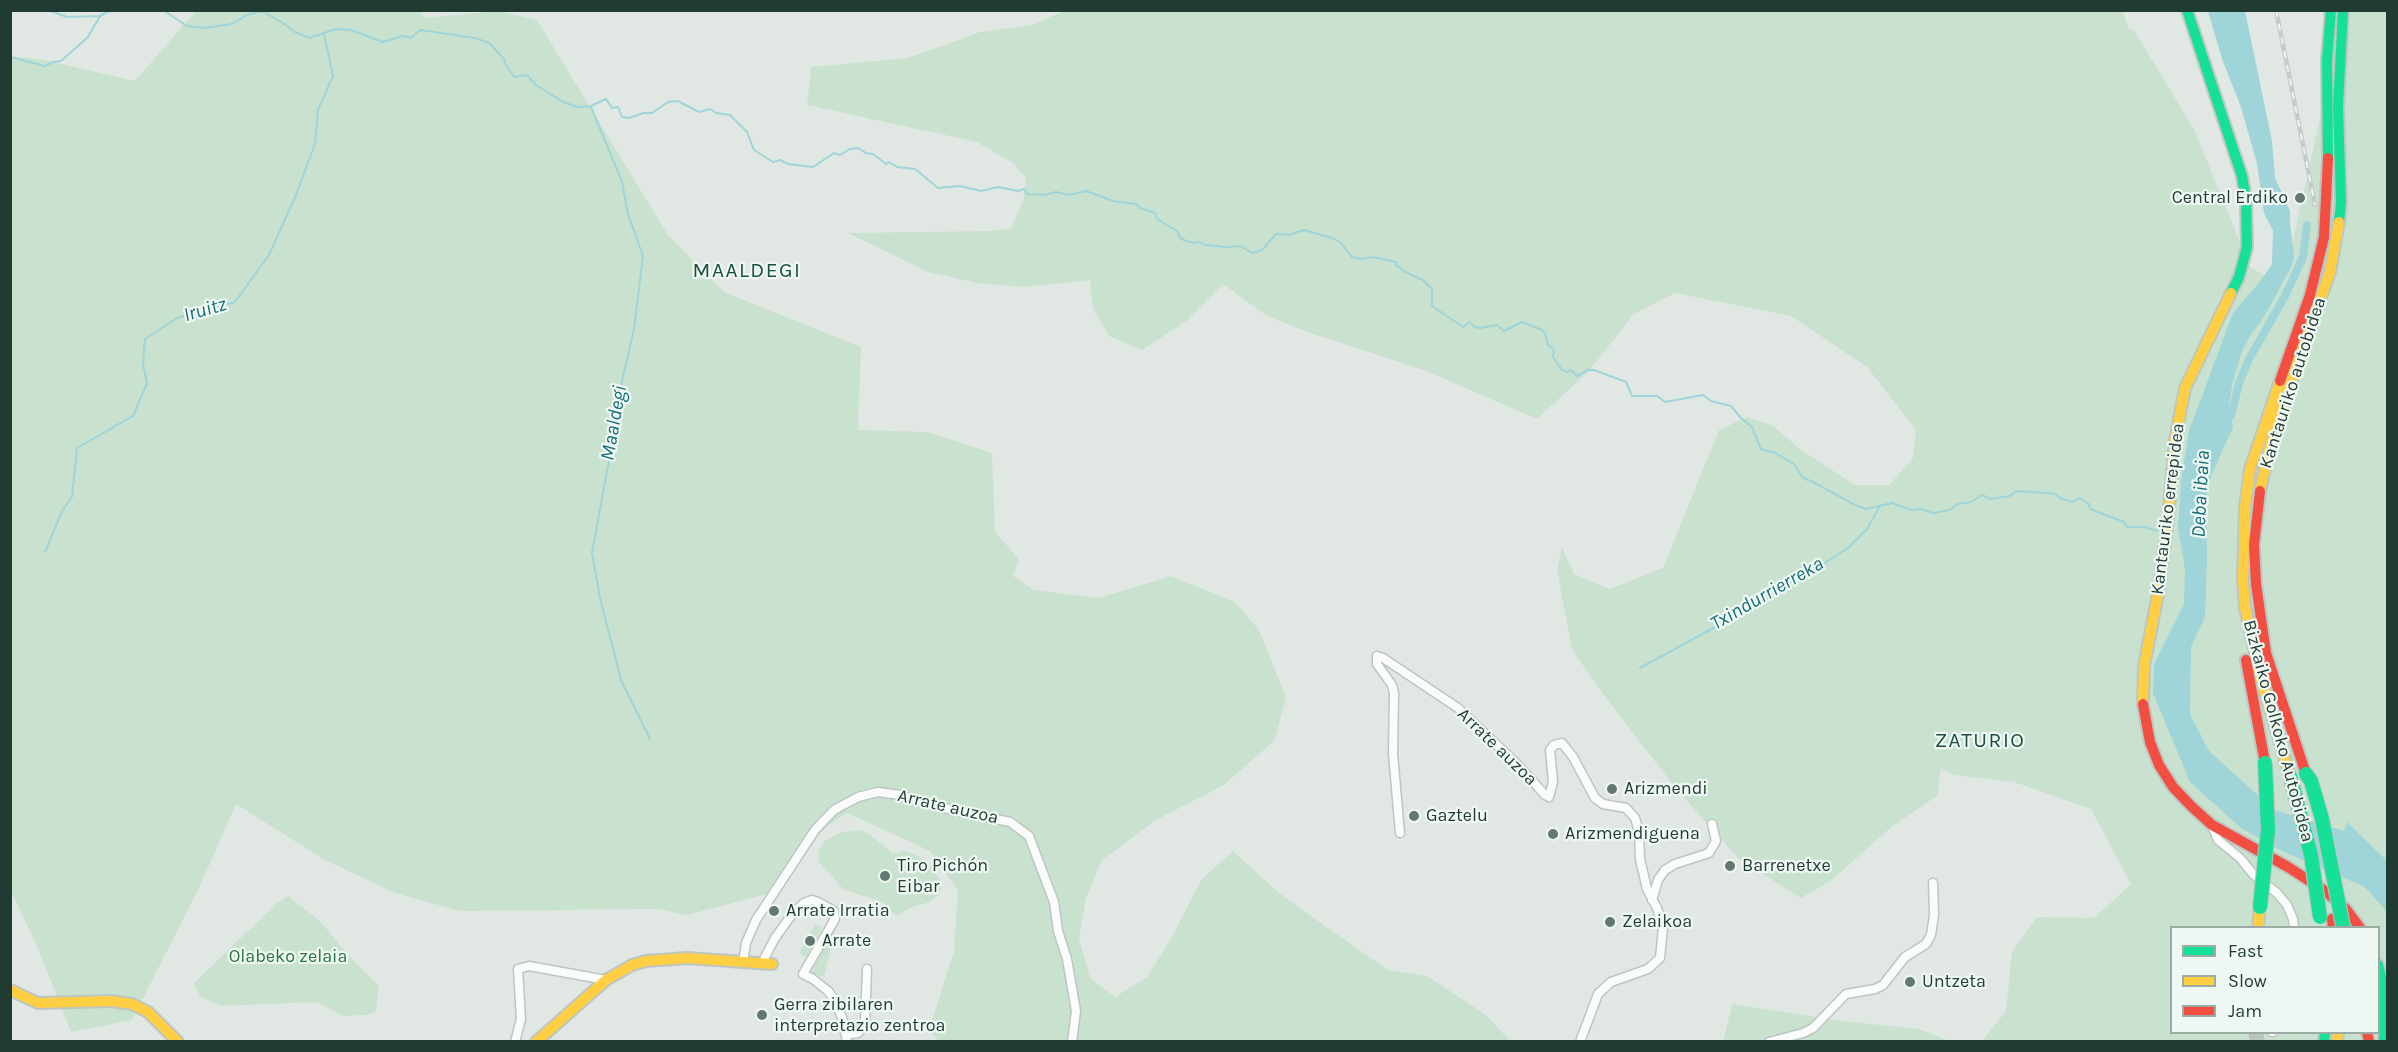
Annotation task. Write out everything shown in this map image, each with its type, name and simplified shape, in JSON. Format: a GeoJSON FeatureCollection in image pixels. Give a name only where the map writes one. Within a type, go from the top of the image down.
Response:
{"type":"FeatureCollection","features":[{"type":"Feature","properties":{"kind":"main road","name":"Kantauriko errepidea"},"geometry":{"type":"LineString","coordinates":[[2187,10],[2242,176],[2247,200],[2247,247],[2240,277],[2185,388],[2175,440],[2168,519],[2142,690],[2145,723],[2159,765],[2173,788],[2212,825],[2307,878],[2341,904],[2359,926]]}},
{"type":"Feature","properties":{"kind":"main road","name":"Kantauriko autobidea"},"geometry":{"type":"LineString","coordinates":[[2243,544],[2250,469],[2307,304],[2324,237],[2328,172],[2326,60],[2331,10]]}},
{"type":"Feature","properties":{"kind":"main road","name":"Kantauriko autobidea"},"geometry":{"type":"LineString","coordinates":[[2332,924],[2323,851],[2306,774],[2266,653],[2256,584],[2254,544],[2257,503],[2263,468],[2284,396],[2330,272],[2337,238],[2341,202],[2338,107],[2343,10]]}},
{"type":"Feature","properties":{"kind":"main road"},"geometry":{"type":"LineString","coordinates":[[2243,544],[2238,587],[2241,618],[2265,763],[2268,797],[2268,830],[2259,926]]}},
{"type":"Feature","properties":{"kind":"main road","name":"Bizkaiko Golkoko Autobidea"},"geometry":{"type":"LineString","coordinates":[[2243,544],[2245,608],[2251,639],[2332,924]]}},
{"type":"Feature","properties":{"kind":"main road"},"geometry":{"type":"LineString","coordinates":[[536,1041],[606,980],[632,965],[662,958],[767,964]]}},
{"type":"Feature","properties":{"kind":"main road"},"geometry":{"type":"LineString","coordinates":[[2380,970],[2385,993],[2384,1041]]}},
{"type":"Feature","properties":{"kind":"main road"},"geometry":{"type":"LineString","coordinates":[[10,990],[38,1003],[104,1001],[132,1004],[148,1012],[178,1041]]}},
{"type":"Feature","properties":{"kind":"street","name":"Arrate auzoa"},"geometry":{"type":"LineString","coordinates":[[1400,833],[1392,754],[1394,693],[1392,685],[1377,664],[1377,656],[1458,708],[1520,767],[1545,795],[1549,796],[1553,782],[1550,750],[1554,745],[1562,743],[1573,757],[1594,798],[1603,804],[1626,808],[1635,818],[1640,832],[1640,859],[1647,890],[1652,900]]}},
{"type":"Feature","properties":{"kind":"street","name":"Arrate auzoa"},"geometry":{"type":"LineString","coordinates":[[743,962],[746,943],[756,920],[815,830],[834,810],[858,796],[878,792],[900,795],[935,806],[1010,822],[1029,836],[1054,902],[1058,931],[1067,959],[1076,1011],[1072,1041]]}},
{"type":"Feature","properties":{"kind":"street"},"geometry":{"type":"LineString","coordinates":[[1580,1041],[1598,994],[1611,982],[1648,969],[1660,958],[1663,927],[1652,900],[1658,880],[1665,870],[1675,864],[1709,854],[1716,841],[1712,824]]}},
{"type":"Feature","properties":{"kind":"street"},"geometry":{"type":"LineString","coordinates":[[2212,825],[2218,840],[2240,858],[2253,874],[2277,893],[2287,905],[2294,919],[2294,926]]}},
{"type":"Feature","properties":{"kind":"street"},"geometry":{"type":"LineString","coordinates":[[1769,1041],[1803,1033],[1813,1028],[1846,994],[1875,989],[1884,985],[1905,957],[1926,944],[1931,935],[1934,915],[1933,884]]}},
{"type":"Feature","properties":{"kind":"street"},"geometry":{"type":"LineString","coordinates":[[767,964],[775,938],[793,913],[804,903],[812,900],[834,911],[835,919],[803,975],[813,979],[828,991],[838,1008],[848,1036],[858,1033],[866,1024],[867,969]]}},
{"type":"Feature","properties":{"kind":"street"},"geometry":{"type":"LineString","coordinates":[[515,1041],[521,1019],[518,969],[529,966],[606,980]]}},
{"type":"Feature","properties":{"kind":"green space"},"geometry":{"type":"Polygon","coordinates":[[[420,10],[425,18],[497,11],[537,20],[668,235],[724,292],[861,347],[858,430],[928,432],[992,453],[995,532],[1019,559],[1013,576],[1034,590],[1099,598],[1171,576],[1235,602],[1259,630],[1286,697],[1275,740],[1224,785],[1156,820],[1101,861],[1086,899],[1079,938],[1090,978],[1115,997],[1147,977],[1171,939],[1201,880],[1233,851],[1279,893],[1388,970],[1427,976],[1486,1015],[1510,1041],[938,1041],[929,1030],[954,951],[958,891],[930,851],[847,813],[826,827],[767,894],[687,915],[657,909],[460,911],[395,893],[323,859],[236,804],[200,886],[132,1020],[71,1032],[37,946],[11,891],[11,56],[44,60],[135,81],[196,11],[420,10]]]}},
{"type":"Feature","properties":{"kind":"green space"},"geometry":{"type":"Polygon","coordinates":[[[1064,11],[2123,11],[2128,28],[2135,32],[2194,129],[2250,267],[2283,286],[2320,118],[2338,11],[2387,11],[2387,1041],[1982,1041],[2006,1011],[2012,952],[2037,917],[2094,918],[2131,884],[2091,809],[2014,782],[1952,775],[1941,768],[1937,796],[1890,828],[1832,880],[1801,898],[1739,859],[1678,791],[1609,702],[1572,650],[1557,570],[1562,547],[1574,574],[1610,589],[1663,568],[1719,430],[1747,417],[1772,425],[1800,449],[1855,485],[1889,485],[1913,458],[1916,430],[1867,367],[1791,316],[1675,293],[1634,314],[1589,371],[1537,419],[1424,370],[1313,334],[1267,316],[1223,284],[1185,322],[1142,350],[1109,336],[1093,309],[1090,280],[1025,287],[977,283],[928,272],[848,233],[990,231],[1011,228],[1023,201],[1026,178],[1014,164],[977,142],[807,105],[811,67],[908,58],[980,32],[1031,25],[1064,11]]]}},
{"type":"Feature","properties":{"kind":"green space","name":"Tiro Pichón Eibar"},"geometry":{"type":"Polygon","coordinates":[[[861,830],[893,854],[904,850],[919,856],[933,869],[942,883],[939,894],[930,902],[912,907],[896,916],[883,902],[844,890],[819,862],[819,851],[824,841],[842,832],[861,830]]]}},
{"type":"Feature","properties":{"kind":"green space","name":"Olabeko zelaia"},"geometry":{"type":"Polygon","coordinates":[[[288,896],[320,921],[351,958],[379,986],[376,1011],[367,1015],[343,1016],[317,1002],[221,1006],[201,997],[193,984],[276,904],[288,896]]]}},
{"type":"Feature","properties":{"kind":"green space","name":"Arrate"},"geometry":{"type":"Polygon","coordinates":[[[835,921],[837,922],[824,977],[811,973],[835,921]]]}},
{"type":"Feature","properties":{"kind":"green space","name":"Arrate"},"geometry":{"type":"Polygon","coordinates":[[[815,924],[822,928],[806,957],[799,953],[815,924]]]}},
{"type":"Feature","properties":{"kind":"green space"},"geometry":{"type":"Polygon","coordinates":[[[1732,1004],[1843,1021],[1919,1029],[1950,1041],[1723,1042],[1732,1004]]]}},
{"type":"Feature","properties":{"kind":"water","name":"Deba ibaia"},"geometry":{"type":"Polygon","coordinates":[[[2208,11],[2245,11],[2272,141],[2275,178],[2290,211],[2294,256],[2291,268],[2242,351],[2229,404],[2233,427],[2211,476],[2206,499],[2205,617],[2191,647],[2190,714],[2209,751],[2274,810],[2344,831],[2347,822],[2387,861],[2387,912],[2365,887],[2282,851],[2241,828],[2190,782],[2153,693],[2154,664],[2184,604],[2185,569],[2178,528],[2181,481],[2189,431],[2233,313],[2272,264],[2273,231],[2264,213],[2257,164],[2241,107],[2222,59],[2208,11]]]}},
{"type":"Feature","properties":{"kind":"waterway"},"geometry":{"type":"LineString","coordinates":[[48,10],[67,17],[100,16],[111,10]]}},
{"type":"Feature","properties":{"kind":"waterway"},"geometry":{"type":"LineString","coordinates":[[163,10],[187,26],[204,28],[232,24],[247,15],[262,11],[309,38],[336,29],[351,30],[383,42],[402,36],[411,38],[420,30],[475,38],[489,43],[505,60],[504,62],[514,77],[527,75],[536,85],[563,102],[578,107],[591,106],[606,99],[612,108],[618,107],[622,117],[629,118],[652,113],[668,102],[678,101],[699,112],[710,109],[716,113],[730,115],[747,132],[754,150],[773,162],[780,160],[788,164],[813,167],[834,153],[840,155],[850,149],[858,148],[873,154],[886,164],[889,162],[897,167],[915,169],[938,188],[960,186],[981,191],[998,187],[1018,191],[1024,189],[1027,194],[1044,195],[1056,192],[1069,195],[1086,191],[1113,201],[1136,204],[1140,208],[1155,213],[1157,219],[1177,231],[1181,239],[1193,243],[1226,247],[1241,246],[1252,253],[1262,250],[1276,234],[1289,235],[1304,230],[1341,243],[1352,257],[1362,259],[1373,257],[1396,262],[1396,265],[1405,272],[1423,280],[1432,289],[1432,306],[1463,327],[1470,322],[1474,327],[1480,328],[1497,325],[1504,331],[1522,322],[1542,330],[1548,345],[1554,350],[1553,357],[1562,370],[1567,372],[1571,370],[1577,376],[1588,370],[1594,370],[1626,382],[1632,396],[1657,396],[1665,402],[1703,395],[1711,401],[1731,406],[1752,427],[1761,449],[1775,453],[1794,464],[1803,478],[1866,509],[1892,503],[1911,510],[1921,509],[1933,513],[1950,510],[1957,504],[1971,502],[1982,495],[1991,499],[2010,496],[2016,491],[2048,493],[2073,502],[2079,498],[2089,504],[2090,509],[2124,522],[2127,527],[2144,527],[2158,531]]}},
{"type":"Feature","properties":{"kind":"waterway"},"geometry":{"type":"LineString","coordinates":[[10,57],[45,66],[61,61],[88,37],[100,16]]}},
{"type":"Feature","properties":{"kind":"waterway","name":"Iruitz"},"geometry":{"type":"LineString","coordinates":[[45,552],[62,511],[72,497],[77,448],[133,416],[147,383],[143,364],[145,339],[177,318],[235,302],[269,255],[296,195],[315,144],[318,110],[333,76],[324,34]]}},
{"type":"Feature","properties":{"kind":"waterway","name":"Maaldegi"},"geometry":{"type":"LineString","coordinates":[[591,107],[622,182],[628,214],[643,256],[634,329],[615,412],[610,455],[592,553],[600,598],[621,680],[650,739]]}},
{"type":"Feature","properties":{"kind":"waterway"},"geometry":{"type":"LineString","coordinates":[[2231,416],[2239,383],[2249,359],[2285,296],[2303,257],[2307,225]]}},
{"type":"Feature","properties":{"kind":"waterway","name":"Txindurrierreka"},"geometry":{"type":"LineString","coordinates":[[1640,668],[1719,625],[1759,598],[1806,575],[1848,548],[1867,529],[1880,506]]}},
{"type":"Feature","properties":{"kind":"tunnel"},"geometry":{"type":"LineString","coordinates":[[2256,1034],[2257,1042]]}},
{"type":"Feature","properties":{"kind":"railway"},"geometry":{"type":"LineString","coordinates":[[2276,10],[2315,205]]}},
{"type":"Feature","properties":{"kind":"traffic: fast"},"geometry":{"type":"LineString","coordinates":[[2187,10],[2242,176],[2246,200],[2247,247],[2239,277],[2231,293]]}},
{"type":"Feature","properties":{"kind":"traffic: fast"},"geometry":{"type":"LineString","coordinates":[[2328,158],[2327,60],[2331,10]]}},
{"type":"Feature","properties":{"kind":"traffic: fast"},"geometry":{"type":"LineString","coordinates":[[2339,222],[2341,203],[2338,107],[2343,10]]}},
{"type":"Feature","properties":{"kind":"traffic: fast"},"geometry":{"type":"LineString","coordinates":[[2260,907],[2268,830],[2265,763]]}},
{"type":"Feature","properties":{"kind":"traffic: fast"},"geometry":{"type":"LineString","coordinates":[[2306,774],[2311,781],[2322,819],[2343,926]]}},
{"type":"Feature","properties":{"kind":"traffic: fast"},"geometry":{"type":"LineString","coordinates":[[2290,776],[2311,855],[2320,917]]}},
{"type":"Feature","properties":{"kind":"traffic: fast"},"geometry":{"type":"LineString","coordinates":[[2380,973],[2385,993],[2384,1042]]}},
{"type":"Feature","properties":{"kind":"traffic: fast"},"geometry":{"type":"LineString","coordinates":[[2324,1042],[2325,1034]]}},
{"type":"Feature","properties":{"kind":"traffic: slow"},"geometry":{"type":"LineString","coordinates":[[2260,491],[2273,432],[2330,272],[2339,222]]}},
{"type":"Feature","properties":{"kind":"traffic: slow"},"geometry":{"type":"LineString","coordinates":[[2143,704],[2144,666],[2158,594],[2175,440],[2185,388],[2231,293]]}},
{"type":"Feature","properties":{"kind":"traffic: slow"},"geometry":{"type":"LineString","coordinates":[[2280,381],[2250,469],[2245,507],[2243,580],[2245,608],[2261,679],[2290,776]]}},
{"type":"Feature","properties":{"kind":"traffic: slow"},"geometry":{"type":"LineString","coordinates":[[2258,926],[2260,907]]}},
{"type":"Feature","properties":{"kind":"traffic: slow"},"geometry":{"type":"LineString","coordinates":[[536,1042],[606,980],[632,965],[646,961],[687,958],[772,964]]}},
{"type":"Feature","properties":{"kind":"traffic: slow"},"geometry":{"type":"LineString","coordinates":[[10,990],[38,1003],[111,1001],[132,1004],[148,1012],[178,1042]]}},
{"type":"Feature","properties":{"kind":"traffic: slow"},"geometry":{"type":"LineString","coordinates":[[2337,1042],[2338,1034]]}},
{"type":"Feature","properties":{"kind":"traffic: jam"},"geometry":{"type":"LineString","coordinates":[[2280,381],[2310,295],[2324,237],[2328,158]]}},
{"type":"Feature","properties":{"kind":"traffic: jam"},"geometry":{"type":"LineString","coordinates":[[2260,491],[2254,545],[2256,584],[2266,653],[2306,774]]}},
{"type":"Feature","properties":{"kind":"traffic: jam"},"geometry":{"type":"LineString","coordinates":[[2246,660],[2265,763]]}},
{"type":"Feature","properties":{"kind":"traffic: jam"},"geometry":{"type":"LineString","coordinates":[[2143,704],[2150,742],[2159,765],[2173,787],[2191,806],[2212,825],[2288,867],[2325,891],[2346,909],[2359,926]]}},
{"type":"Feature","properties":{"kind":"traffic: jam"},"geometry":{"type":"LineString","coordinates":[[2332,919],[2333,926]]}},
{"type":"Feature","properties":{"kind":"traffic: jam"},"geometry":{"type":"LineString","coordinates":[[2367,1034],[2369,1042]]}},
{"type":"Feature","properties":{"kind":"place","name":"Central Erdiko"},"geometry":{"type":"Point","coordinates":[2300,198]}},
{"type":"Feature","properties":{"kind":"place","name":"Arizmendi"},"geometry":{"type":"Point","coordinates":[1612,789]}},
{"type":"Feature","properties":{"kind":"place","name":"Gaztelu"},"geometry":{"type":"Point","coordinates":[1414,816]}},
{"type":"Feature","properties":{"kind":"place","name":"Arizmendiguena"},"geometry":{"type":"Point","coordinates":[1553,834]}},
{"type":"Feature","properties":{"kind":"place","name":"Barrenetxe"},"geometry":{"type":"Point","coordinates":[1730,866]}},
{"type":"Feature","properties":{"kind":"place","name":"Tiro Pichón Eibar"},"geometry":{"type":"Point","coordinates":[885,876]}},
{"type":"Feature","properties":{"kind":"place","name":"Arrate Irratia"},"geometry":{"type":"Point","coordinates":[774,911]}},
{"type":"Feature","properties":{"kind":"place","name":"Zelaikoa"},"geometry":{"type":"Point","coordinates":[1610,922]}},
{"type":"Feature","properties":{"kind":"place","name":"Arrate"},"geometry":{"type":"Point","coordinates":[810,941]}},
{"type":"Feature","properties":{"kind":"place","name":"Untzeta"},"geometry":{"type":"Point","coordinates":[1910,982]}},
{"type":"Feature","properties":{"kind":"place","name":"Gerra zibilaren interpretazio zentroa"},"geometry":{"type":"Point","coordinates":[762,1015]}},
{"type":"Feature","properties":{"kind":"district","name":"MAALDEGI"},"geometry":{"type":"Point","coordinates":[747,271]}},
{"type":"Feature","properties":{"kind":"district","name":"ZATURIO"},"geometry":{"type":"Point","coordinates":[1980,741]}}]}
